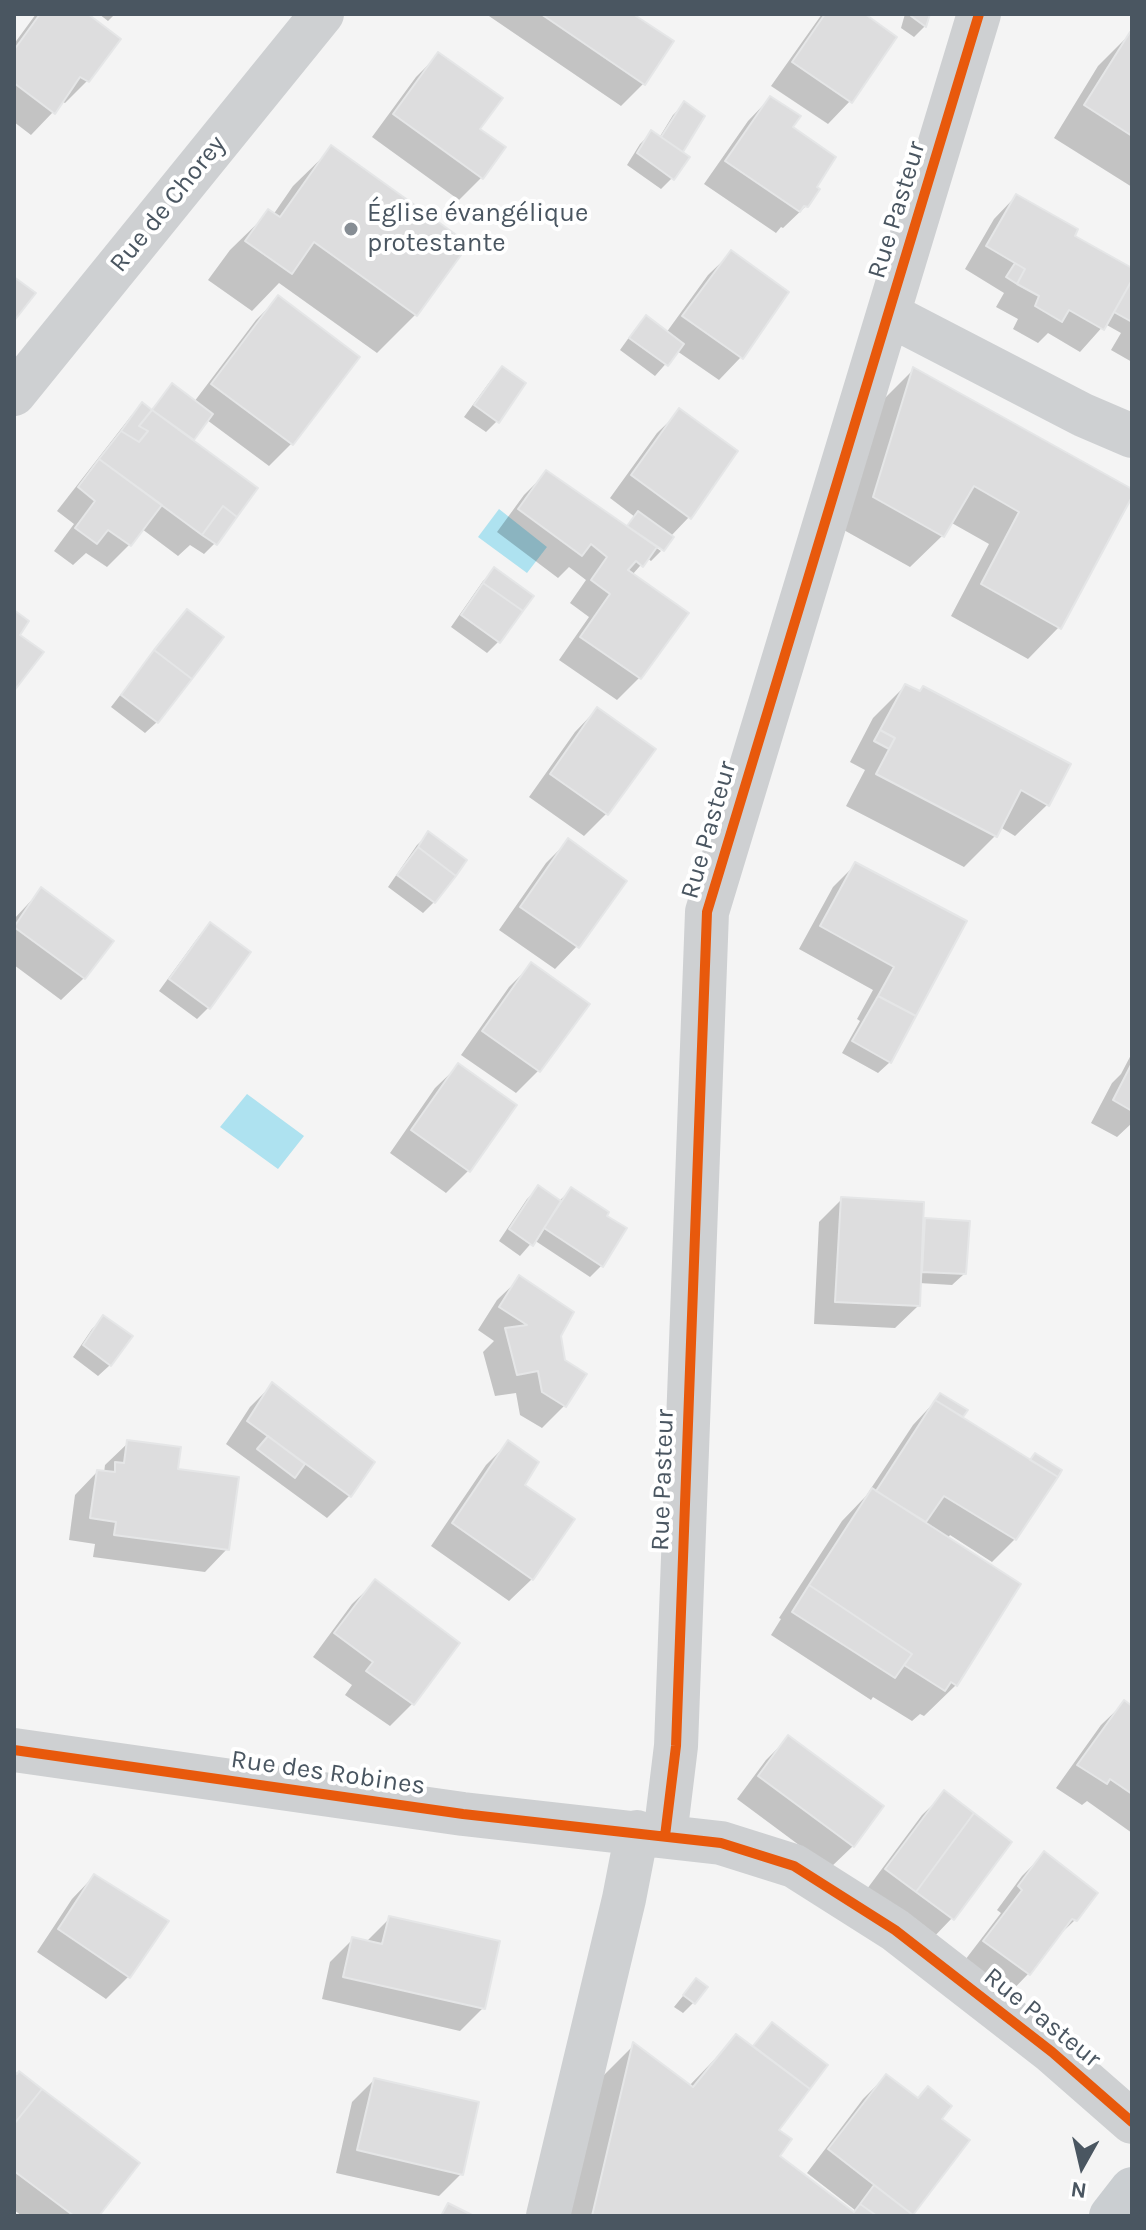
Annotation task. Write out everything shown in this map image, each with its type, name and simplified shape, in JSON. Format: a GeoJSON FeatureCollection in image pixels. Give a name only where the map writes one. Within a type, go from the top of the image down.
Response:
{"type":"FeatureCollection","features":[{"type":"Feature","properties":{"kind":"main road"},"geometry":{"type":"LineString","coordinates":[[1111,2216],[1132,2189]]}},
{"type":"Feature","properties":{"kind":"street","name":"Rue de Chorey"},"geometry":{"type":"LineString","coordinates":[[14,394],[322,14]]}},
{"type":"Feature","properties":{"kind":"street","name":"Rue Pasteur"},"geometry":{"type":"LineString","coordinates":[[979,14],[707,912],[676,1746],[651,1834],[721,1843],[794,1866],[895,1930],[1052,2052],[1132,2122]]}},
{"type":"Feature","properties":{"kind":"street","name":"Rue Pasteur"},"geometry":{"type":"LineString","coordinates":[[888,314],[1083,415],[1132,436]]}},
{"type":"Feature","properties":{"kind":"street","name":"Rue des Robines"},"geometry":{"type":"LineString","coordinates":[[14,1750],[463,1814],[651,1834]]}},
{"type":"Feature","properties":{"kind":"street"},"geometry":{"type":"LineString","coordinates":[[548,2216],[624,1899],[651,1834]]}},
{"type":"Feature","properties":{"kind":"water"},"geometry":{"type":"Polygon","coordinates":[[[499,509],[547,547],[527,573],[478,537],[499,509]]]}},
{"type":"Feature","properties":{"kind":"water"},"geometry":{"type":"Polygon","coordinates":[[[247,1094],[304,1136],[278,1169],[220,1127],[247,1094]]]}},
{"type":"Feature","properties":{"kind":"building"},"geometry":{"type":"Polygon","coordinates":[[[40,14],[88,14],[121,39],[89,82],[80,77],[55,114],[14,83],[14,50],[40,14]]]}},
{"type":"Feature","properties":{"kind":"building"},"geometry":{"type":"Polygon","coordinates":[[[541,14],[633,14],[674,41],[645,85],[541,14]]]}},
{"type":"Feature","properties":{"kind":"building"},"geometry":{"type":"Polygon","coordinates":[[[825,14],[865,14],[897,37],[852,103],[792,62],[825,14]]]}},
{"type":"Feature","properties":{"kind":"building"},"geometry":{"type":"Polygon","coordinates":[[[930,14],[926,27],[911,16],[930,14]]]}},
{"type":"Feature","properties":{"kind":"building"},"geometry":{"type":"Polygon","coordinates":[[[1132,33],[1132,136],[1084,105],[1132,33]]]}},
{"type":"Feature","properties":{"kind":"building"},"geometry":{"type":"Polygon","coordinates":[[[438,52],[503,98],[480,129],[506,147],[483,179],[393,114],[438,52]]]}},
{"type":"Feature","properties":{"kind":"building"},"geometry":{"type":"Polygon","coordinates":[[[770,96],[801,116],[793,127],[836,157],[817,187],[820,189],[808,207],[804,206],[800,212],[725,161],[770,96]]]}},
{"type":"Feature","properties":{"kind":"building"},"geometry":{"type":"Polygon","coordinates":[[[684,101],[705,116],[683,152],[661,137],[684,101]]]}},
{"type":"Feature","properties":{"kind":"building"},"geometry":{"type":"Polygon","coordinates":[[[651,130],[690,157],[674,180],[637,153],[651,130]]]}},
{"type":"Feature","properties":{"kind":"building","name":"Église évangélique protestante"},"geometry":{"type":"Polygon","coordinates":[[[331,145],[469,244],[417,316],[314,242],[292,274],[245,241],[268,209],[280,217],[331,145]]]}},
{"type":"Feature","properties":{"kind":"building"},"geometry":{"type":"Polygon","coordinates":[[[1016,194],[1078,229],[1075,236],[1132,268],[1132,280],[1104,330],[1069,310],[1062,322],[1035,306],[1039,296],[1017,284],[1025,269],[986,246],[1016,194]]]}},
{"type":"Feature","properties":{"kind":"building"},"geometry":{"type":"Polygon","coordinates":[[[731,250],[789,292],[743,359],[682,316],[731,250]]]}},
{"type":"Feature","properties":{"kind":"building"},"geometry":{"type":"Polygon","coordinates":[[[1015,263],[1025,269],[1017,284],[1006,277],[1015,263]]]}},
{"type":"Feature","properties":{"kind":"building"},"geometry":{"type":"Polygon","coordinates":[[[14,277],[36,293],[14,321],[14,277]]]}},
{"type":"Feature","properties":{"kind":"building"},"geometry":{"type":"Polygon","coordinates":[[[1132,280],[1132,322],[1114,312],[1132,280]]]}},
{"type":"Feature","properties":{"kind":"building"},"geometry":{"type":"Polygon","coordinates":[[[278,295],[360,357],[293,445],[211,384],[278,295]]]}},
{"type":"Feature","properties":{"kind":"building"},"geometry":{"type":"Polygon","coordinates":[[[646,315],[684,344],[668,366],[629,338],[646,315]]]}},
{"type":"Feature","properties":{"kind":"building"},"geometry":{"type":"Polygon","coordinates":[[[502,366],[526,383],[499,423],[474,405],[502,366]]]}},
{"type":"Feature","properties":{"kind":"building"},"geometry":{"type":"Polygon","coordinates":[[[913,367],[1132,489],[1132,497],[1061,629],[981,584],[1019,512],[974,486],[944,537],[873,497],[913,367]]]}},
{"type":"Feature","properties":{"kind":"building"},"geometry":{"type":"Polygon","coordinates":[[[172,383],[213,414],[194,440],[152,410],[172,383]]]}},
{"type":"Feature","properties":{"kind":"building"},"geometry":{"type":"Polygon","coordinates":[[[142,402],[152,410],[139,426],[148,431],[139,442],[121,431],[142,402]]]}},
{"type":"Feature","properties":{"kind":"building"},"geometry":{"type":"Polygon","coordinates":[[[679,408],[738,451],[691,519],[631,475],[679,408]]]}},
{"type":"Feature","properties":{"kind":"building"},"geometry":{"type":"Polygon","coordinates":[[[152,410],[258,488],[237,517],[223,506],[202,535],[99,459],[121,431],[139,442],[148,431],[139,426],[152,410]]]}},
{"type":"Feature","properties":{"kind":"building"},"geometry":{"type":"Polygon","coordinates":[[[99,459],[162,505],[131,546],[108,530],[97,544],[75,528],[95,501],[78,487],[99,459]]]}},
{"type":"Feature","properties":{"kind":"building"},"geometry":{"type":"Polygon","coordinates":[[[546,470],[657,547],[643,567],[636,561],[628,570],[689,613],[641,679],[580,637],[610,594],[591,580],[607,557],[591,544],[582,556],[518,509],[546,470]]]}},
{"type":"Feature","properties":{"kind":"building"},"geometry":{"type":"Polygon","coordinates":[[[223,506],[237,517],[217,545],[202,535],[223,506]]]}},
{"type":"Feature","properties":{"kind":"building"},"geometry":{"type":"Polygon","coordinates":[[[638,511],[674,537],[664,551],[627,526],[638,511]]]}},
{"type":"Feature","properties":{"kind":"building"},"geometry":{"type":"Polygon","coordinates":[[[494,567],[534,596],[523,611],[483,583],[494,567]]]}},
{"type":"Feature","properties":{"kind":"building"},"geometry":{"type":"Polygon","coordinates":[[[483,583],[523,611],[500,643],[461,615],[483,583]]]}},
{"type":"Feature","properties":{"kind":"building"},"geometry":{"type":"Polygon","coordinates":[[[187,609],[224,637],[192,679],[154,650],[187,609]]]}},
{"type":"Feature","properties":{"kind":"building"},"geometry":{"type":"Polygon","coordinates":[[[14,610],[29,621],[20,635],[44,652],[14,691],[14,610]]]}},
{"type":"Feature","properties":{"kind":"building"},"geometry":{"type":"Polygon","coordinates":[[[154,650],[192,679],[158,723],[121,695],[154,650]]]}},
{"type":"Feature","properties":{"kind":"building"},"geometry":{"type":"Polygon","coordinates":[[[905,684],[920,691],[923,686],[1071,764],[1049,806],[1021,790],[997,837],[876,774],[895,738],[880,730],[905,684]]]}},
{"type":"Feature","properties":{"kind":"building"},"geometry":{"type":"Polygon","coordinates":[[[597,707],[656,749],[608,815],[550,774],[597,707]]]}},
{"type":"Feature","properties":{"kind":"building"},"geometry":{"type":"Polygon","coordinates":[[[880,730],[895,738],[889,749],[874,741],[880,730]]]}},
{"type":"Feature","properties":{"kind":"building"},"geometry":{"type":"Polygon","coordinates":[[[428,831],[467,860],[456,876],[418,847],[428,831]]]}},
{"type":"Feature","properties":{"kind":"building"},"geometry":{"type":"Polygon","coordinates":[[[568,838],[627,881],[579,948],[520,907],[568,838]]]}},
{"type":"Feature","properties":{"kind":"building"},"geometry":{"type":"Polygon","coordinates":[[[418,847],[456,876],[435,903],[397,875],[418,847]]]}},
{"type":"Feature","properties":{"kind":"building"},"geometry":{"type":"Polygon","coordinates":[[[855,862],[967,921],[916,1016],[878,996],[894,967],[820,926],[855,862]]]}},
{"type":"Feature","properties":{"kind":"building"},"geometry":{"type":"Polygon","coordinates":[[[41,887],[114,941],[85,979],[14,927],[41,887]]]}},
{"type":"Feature","properties":{"kind":"building"},"geometry":{"type":"Polygon","coordinates":[[[210,922],[251,952],[210,1009],[169,979],[210,922]]]}},
{"type":"Feature","properties":{"kind":"building"},"geometry":{"type":"Polygon","coordinates":[[[531,962],[590,1004],[540,1072],[482,1031],[531,962]]]}},
{"type":"Feature","properties":{"kind":"building"},"geometry":{"type":"Polygon","coordinates":[[[878,996],[916,1016],[891,1063],[852,1041],[878,996]]]}},
{"type":"Feature","properties":{"kind":"building"},"geometry":{"type":"Polygon","coordinates":[[[458,1063],[517,1105],[470,1172],[411,1130],[458,1063]]]}},
{"type":"Feature","properties":{"kind":"building"},"geometry":{"type":"Polygon","coordinates":[[[1132,1063],[1132,1111],[1113,1100],[1132,1063]]]}},
{"type":"Feature","properties":{"kind":"building"},"geometry":{"type":"Polygon","coordinates":[[[538,1185],[561,1201],[533,1246],[509,1229],[538,1185]]]}},
{"type":"Feature","properties":{"kind":"building"},"geometry":{"type":"Polygon","coordinates":[[[571,1187],[627,1228],[603,1267],[544,1228],[571,1187]]]}},
{"type":"Feature","properties":{"kind":"building"},"geometry":{"type":"Polygon","coordinates":[[[841,1197],[924,1202],[920,1306],[835,1302],[841,1197]]]}},
{"type":"Feature","properties":{"kind":"building"},"geometry":{"type":"Polygon","coordinates":[[[925,1218],[970,1221],[966,1274],[922,1272],[925,1218]]]}},
{"type":"Feature","properties":{"kind":"building"},"geometry":{"type":"Polygon","coordinates":[[[519,1275],[574,1312],[561,1336],[565,1360],[587,1374],[566,1407],[542,1392],[538,1371],[517,1375],[505,1328],[527,1325],[499,1307],[519,1275]]]}},
{"type":"Feature","properties":{"kind":"building"},"geometry":{"type":"Polygon","coordinates":[[[103,1315],[133,1336],[111,1366],[83,1345],[103,1315]]]}},
{"type":"Feature","properties":{"kind":"building"},"geometry":{"type":"Polygon","coordinates":[[[272,1382],[375,1462],[351,1497],[247,1421],[272,1382]]]}},
{"type":"Feature","properties":{"kind":"building"},"geometry":{"type":"Polygon","coordinates":[[[940,1393],[968,1410],[963,1417],[935,1400],[940,1393]]]}},
{"type":"Feature","properties":{"kind":"building"},"geometry":{"type":"Polygon","coordinates":[[[935,1400],[1058,1477],[1016,1540],[944,1496],[926,1522],[876,1491],[935,1400]]]}},
{"type":"Feature","properties":{"kind":"building"},"geometry":{"type":"Polygon","coordinates":[[[268,1436],[305,1464],[295,1478],[257,1449],[268,1436]]]}},
{"type":"Feature","properties":{"kind":"building"},"geometry":{"type":"Polygon","coordinates":[[[127,1440],[181,1447],[178,1469],[239,1477],[229,1550],[114,1535],[116,1522],[90,1518],[97,1470],[115,1472],[115,1462],[124,1463],[127,1440]]]}},
{"type":"Feature","properties":{"kind":"building"},"geometry":{"type":"Polygon","coordinates":[[[508,1440],[539,1462],[525,1485],[575,1519],[533,1580],[452,1523],[508,1440]]]}},
{"type":"Feature","properties":{"kind":"building"},"geometry":{"type":"Polygon","coordinates":[[[1035,1453],[1062,1470],[1058,1477],[1030,1460],[1035,1453]]]}},
{"type":"Feature","properties":{"kind":"building"},"geometry":{"type":"Polygon","coordinates":[[[872,1488],[1021,1584],[957,1686],[951,1682],[945,1691],[904,1665],[912,1654],[809,1585],[872,1488]]]}},
{"type":"Feature","properties":{"kind":"building"},"geometry":{"type":"Polygon","coordinates":[[[375,1579],[460,1643],[414,1705],[366,1671],[373,1662],[334,1633],[375,1579]]]}},
{"type":"Feature","properties":{"kind":"building"},"geometry":{"type":"Polygon","coordinates":[[[809,1585],[912,1654],[895,1678],[792,1612],[809,1585]]]}},
{"type":"Feature","properties":{"kind":"building"},"geometry":{"type":"Polygon","coordinates":[[[1124,1700],[1132,1706],[1132,1794],[1110,1779],[1107,1784],[1077,1765],[1124,1700]]]}},
{"type":"Feature","properties":{"kind":"building"},"geometry":{"type":"Polygon","coordinates":[[[788,1735],[884,1806],[854,1847],[758,1776],[788,1735]]]}},
{"type":"Feature","properties":{"kind":"building"},"geometry":{"type":"Polygon","coordinates":[[[944,1790],[974,1813],[916,1892],[885,1869],[944,1790]]]}},
{"type":"Feature","properties":{"kind":"building"},"geometry":{"type":"Polygon","coordinates":[[[974,1813],[1012,1842],[954,1920],[916,1892],[974,1813]]]}},
{"type":"Feature","properties":{"kind":"building"},"geometry":{"type":"Polygon","coordinates":[[[1044,1851],[1098,1893],[1077,1921],[1072,1919],[1030,1975],[983,1941],[1022,1890],[1018,1886],[1044,1851]]]}},
{"type":"Feature","properties":{"kind":"building"},"geometry":{"type":"Polygon","coordinates":[[[94,1874],[169,1921],[130,1978],[58,1929],[94,1874]]]}},
{"type":"Feature","properties":{"kind":"building"},"geometry":{"type":"Polygon","coordinates":[[[389,1916],[500,1941],[485,2009],[343,1977],[352,1937],[382,1944],[389,1916]]]}},
{"type":"Feature","properties":{"kind":"building"},"geometry":{"type":"Polygon","coordinates":[[[696,1978],[708,1987],[695,2004],[683,1995],[696,1978]]]}},
{"type":"Feature","properties":{"kind":"building"},"geometry":{"type":"Polygon","coordinates":[[[772,2022],[828,2065],[810,2089],[753,2046],[772,2022]]]}},
{"type":"Feature","properties":{"kind":"building"},"geometry":{"type":"Polygon","coordinates":[[[736,2034],[810,2089],[779,2130],[792,2139],[780,2156],[854,2212],[860,2204],[877,2216],[592,2216],[633,2042],[693,2087],[736,2034]]]}},
{"type":"Feature","properties":{"kind":"building"},"geometry":{"type":"Polygon","coordinates":[[[14,2071],[17,2074],[19,2071],[42,2089],[15,2123],[14,2071]]]}},
{"type":"Feature","properties":{"kind":"building"},"geometry":{"type":"Polygon","coordinates":[[[886,2074],[918,2098],[928,2086],[952,2106],[942,2119],[970,2140],[913,2215],[828,2149],[886,2074]]]}},
{"type":"Feature","properties":{"kind":"building"},"geometry":{"type":"Polygon","coordinates":[[[374,2078],[479,2102],[463,2175],[357,2150],[374,2078]]]}},
{"type":"Feature","properties":{"kind":"building"},"geometry":{"type":"Polygon","coordinates":[[[42,2089],[140,2163],[99,2216],[74,2216],[14,2171],[14,2124],[42,2089]]]}},
{"type":"Feature","properties":{"kind":"building"},"geometry":{"type":"Polygon","coordinates":[[[874,2185],[913,2215],[877,2216],[860,2204],[874,2185]]]}},
{"type":"Feature","properties":{"kind":"building"},"geometry":{"type":"Polygon","coordinates":[[[448,2203],[472,2215],[472,2216],[441,2216],[448,2203]]]}},
{"type":"Feature","properties":{"kind":"cycle path"},"geometry":{"type":"LineString","coordinates":[[665,1836],[676,1746],[707,912],[979,14]]}},
{"type":"Feature","properties":{"kind":"cycle path"},"geometry":{"type":"LineString","coordinates":[[14,1750],[463,1814],[721,1843],[794,1866],[895,1930],[1052,2052],[1132,2122]]}},
{"type":"Feature","properties":{"kind":"place","name":"Église évangélique protestante"},"geometry":{"type":"Point","coordinates":[351,229]}}]}
